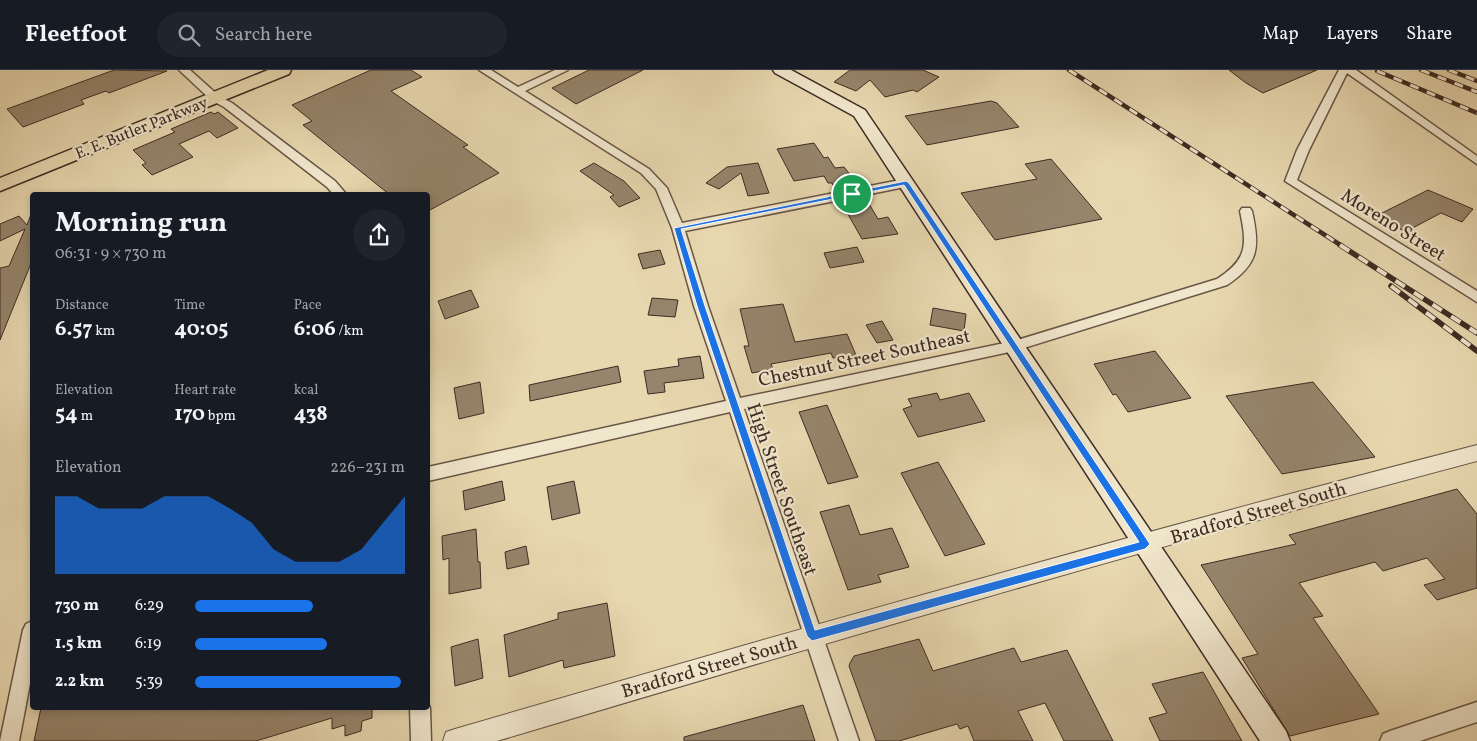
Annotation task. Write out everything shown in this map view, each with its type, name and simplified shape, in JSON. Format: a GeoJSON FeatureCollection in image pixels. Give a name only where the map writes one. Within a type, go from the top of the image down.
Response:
{"type":"FeatureCollection","features":[{"type":"Feature","properties":{"kind":"highway","name":"E. E. Butler Parkway"},"geometry":{"type":"LineString","coordinates":[[0,185],[283,70]]}},
{"type":"Feature","properties":{"kind":"main road"},"geometry":{"type":"LineString","coordinates":[[780,70],[844,102],[860,113],[1276,741]]}},
{"type":"Feature","properties":{"kind":"street"},"geometry":{"type":"LineString","coordinates":[[184,70],[215,98],[245,118],[338,192]]}},
{"type":"Feature","properties":{"kind":"street","name":"High Street Southeast"},"geometry":{"type":"LineString","coordinates":[[484,70],[645,170],[661,188],[678,228],[701,306],[849,741]]}},
{"type":"Feature","properties":{"kind":"street"},"geometry":{"type":"LineString","coordinates":[[518,91],[562,70]]}},
{"type":"Feature","properties":{"kind":"street","name":"Moreno Street"},"geometry":{"type":"LineString","coordinates":[[1344,70],[1303,150],[1291,181],[1477,297]]}},
{"type":"Feature","properties":{"kind":"street"},"geometry":{"type":"LineString","coordinates":[[1349,70],[1477,161]]}},
{"type":"Feature","properties":{"kind":"street"},"geometry":{"type":"LineString","coordinates":[[678,228],[906,183]]}},
{"type":"Feature","properties":{"kind":"street","name":"Chestnut Street Southeast"},"geometry":{"type":"LineString","coordinates":[[430,474],[735,405],[1014,346],[1222,282],[1230,278],[1249,256],[1252,238],[1246,211]]}},
{"type":"Feature","properties":{"kind":"street"},"geometry":{"type":"LineString","coordinates":[[1397,474],[1477,453]]}},
{"type":"Feature","properties":{"kind":"street","name":"Bradford Street South"},"geometry":{"type":"LineString","coordinates":[[455,741],[812,636],[1145,544],[1271,507],[1397,474]]}},
{"type":"Feature","properties":{"kind":"street"},"geometry":{"type":"LineString","coordinates":[[9,741],[30,640]]}},
{"type":"Feature","properties":{"kind":"street"},"geometry":{"type":"LineString","coordinates":[[420,710],[421,741]]}},
{"type":"Feature","properties":{"kind":"street"},"geometry":{"type":"LineString","coordinates":[[1390,741],[1477,712]]}},
{"type":"Feature","properties":{"kind":"building"},"geometry":{"type":"Polygon","coordinates":[[[114,70],[167,71],[109,93],[106,91],[81,100],[84,104],[23,127],[7,109],[114,70]]]}},
{"type":"Feature","properties":{"kind":"building"},"geometry":{"type":"Polygon","coordinates":[[[371,70],[411,70],[422,77],[391,91],[468,145],[463,147],[499,173],[430,210],[430,192],[386,192],[303,125],[312,121],[292,105],[371,70]]]}},
{"type":"Feature","properties":{"kind":"building"},"geometry":{"type":"Polygon","coordinates":[[[589,70],[643,70],[576,104],[552,88],[589,70]]]}},
{"type":"Feature","properties":{"kind":"building"},"geometry":{"type":"Polygon","coordinates":[[[850,70],[923,70],[939,77],[917,92],[913,90],[885,97],[870,80],[856,91],[834,82],[850,70]]]}},
{"type":"Feature","properties":{"kind":"building"},"geometry":{"type":"Polygon","coordinates":[[[1229,70],[1317,70],[1263,93],[1229,70]]]}},
{"type":"Feature","properties":{"kind":"building"},"geometry":{"type":"Polygon","coordinates":[[[991,101],[997,103],[1019,127],[927,145],[905,116],[991,101]]]}},
{"type":"Feature","properties":{"kind":"building"},"geometry":{"type":"Polygon","coordinates":[[[211,112],[214,114],[218,112],[238,128],[217,138],[209,131],[179,144],[193,157],[152,175],[142,165],[146,163],[133,150],[175,132],[171,129],[211,112]]]}},
{"type":"Feature","properties":{"kind":"building"},"geometry":{"type":"Polygon","coordinates":[[[814,143],[824,158],[828,157],[835,168],[844,167],[859,186],[836,191],[832,183],[828,183],[824,176],[794,181],[777,149],[814,143]]]}},
{"type":"Feature","properties":{"kind":"building"},"geometry":{"type":"Polygon","coordinates":[[[1051,159],[1102,219],[995,240],[961,193],[1037,179],[1025,164],[1051,159]]]}},
{"type":"Feature","properties":{"kind":"building"},"geometry":{"type":"Polygon","coordinates":[[[594,163],[624,181],[640,198],[619,207],[610,197],[614,195],[580,171],[594,163]]]}},
{"type":"Feature","properties":{"kind":"building"},"geometry":{"type":"Polygon","coordinates":[[[758,163],[769,193],[748,196],[741,173],[719,189],[706,183],[727,167],[758,163]]]}},
{"type":"Feature","properties":{"kind":"building"},"geometry":{"type":"Polygon","coordinates":[[[1428,190],[1473,209],[1462,222],[1441,213],[1405,232],[1378,215],[1428,190]]]}},
{"type":"Feature","properties":{"kind":"building"},"geometry":{"type":"Polygon","coordinates":[[[865,197],[878,219],[888,217],[898,234],[862,239],[841,202],[865,197]]]}},
{"type":"Feature","properties":{"kind":"building"},"geometry":{"type":"Polygon","coordinates":[[[19,216],[27,225],[30,217],[30,266],[0,340],[0,268],[9,266],[25,229],[0,241],[0,224],[19,216]]]}},
{"type":"Feature","properties":{"kind":"building"},"geometry":{"type":"Polygon","coordinates":[[[857,247],[864,262],[830,268],[824,253],[857,247]]]}},
{"type":"Feature","properties":{"kind":"building"},"geometry":{"type":"Polygon","coordinates":[[[660,250],[665,264],[643,269],[638,254],[660,250]]]}},
{"type":"Feature","properties":{"kind":"building"},"geometry":{"type":"Polygon","coordinates":[[[471,290],[479,307],[445,319],[438,301],[471,290]]]}},
{"type":"Feature","properties":{"kind":"building"},"geometry":{"type":"Polygon","coordinates":[[[652,298],[678,300],[675,317],[648,315],[652,298]]]}},
{"type":"Feature","properties":{"kind":"building"},"geometry":{"type":"Polygon","coordinates":[[[783,304],[795,342],[847,334],[856,355],[833,358],[831,353],[771,364],[773,369],[752,373],[744,346],[749,346],[740,309],[783,304]]]}},
{"type":"Feature","properties":{"kind":"building"},"geometry":{"type":"Polygon","coordinates":[[[933,308],[966,314],[964,331],[930,325],[933,308]]]}},
{"type":"Feature","properties":{"kind":"building"},"geometry":{"type":"Polygon","coordinates":[[[882,321],[893,340],[877,343],[866,325],[882,321]]]}},
{"type":"Feature","properties":{"kind":"building"},"geometry":{"type":"Polygon","coordinates":[[[1155,351],[1191,398],[1128,412],[1116,394],[1113,395],[1094,364],[1155,351]]]}},
{"type":"Feature","properties":{"kind":"building"},"geometry":{"type":"Polygon","coordinates":[[[700,356],[704,378],[664,383],[665,392],[648,394],[644,371],[679,366],[678,359],[700,356]]]}},
{"type":"Feature","properties":{"kind":"building"},"geometry":{"type":"Polygon","coordinates":[[[618,366],[621,382],[530,401],[529,385],[618,366]]]}},
{"type":"Feature","properties":{"kind":"building"},"geometry":{"type":"Polygon","coordinates":[[[480,382],[484,413],[459,419],[454,388],[480,382]]]}},
{"type":"Feature","properties":{"kind":"building"},"geometry":{"type":"Polygon","coordinates":[[[1313,382],[1375,457],[1282,474],[1226,396],[1313,382]]]}},
{"type":"Feature","properties":{"kind":"building"},"geometry":{"type":"Polygon","coordinates":[[[937,393],[940,400],[969,393],[985,421],[918,437],[903,409],[912,406],[908,399],[937,393]]]}},
{"type":"Feature","properties":{"kind":"building"},"geometry":{"type":"Polygon","coordinates":[[[827,405],[858,477],[828,484],[799,412],[827,405]]]}},
{"type":"Feature","properties":{"kind":"building"},"geometry":{"type":"Polygon","coordinates":[[[938,462],[985,544],[945,556],[901,473],[938,462]]]}},
{"type":"Feature","properties":{"kind":"building"},"geometry":{"type":"Polygon","coordinates":[[[502,481],[505,500],[465,510],[463,491],[502,481]]]}},
{"type":"Feature","properties":{"kind":"building"},"geometry":{"type":"Polygon","coordinates":[[[574,481],[580,513],[552,520],[547,487],[574,481]]]}},
{"type":"Feature","properties":{"kind":"building"},"geometry":{"type":"Polygon","coordinates":[[[1457,489],[1477,514],[1477,588],[1437,600],[1424,585],[1445,579],[1427,558],[1383,571],[1375,562],[1299,583],[1323,616],[1313,618],[1379,714],[1290,736],[1242,658],[1258,654],[1201,565],[1296,544],[1289,535],[1457,489]]]}},
{"type":"Feature","properties":{"kind":"building"},"geometry":{"type":"Polygon","coordinates":[[[849,505],[860,535],[892,528],[909,567],[878,575],[881,582],[848,590],[820,512],[849,505]]]}},
{"type":"Feature","properties":{"kind":"building"},"geometry":{"type":"Polygon","coordinates":[[[476,529],[481,588],[449,594],[449,558],[443,560],[442,536],[476,529]]]}},
{"type":"Feature","properties":{"kind":"building"},"geometry":{"type":"Polygon","coordinates":[[[526,546],[529,564],[507,569],[505,552],[526,546]]]}},
{"type":"Feature","properties":{"kind":"building"},"geometry":{"type":"Polygon","coordinates":[[[607,603],[615,656],[564,668],[563,660],[509,677],[504,635],[558,619],[558,613],[607,603]]]}},
{"type":"Feature","properties":{"kind":"building"},"geometry":{"type":"Polygon","coordinates":[[[478,639],[483,678],[455,686],[451,647],[478,639]]]}},
{"type":"Feature","properties":{"kind":"building"},"geometry":{"type":"Polygon","coordinates":[[[919,639],[933,671],[1014,648],[1021,662],[1067,650],[1113,741],[1064,741],[1045,703],[1018,711],[1033,741],[974,741],[968,726],[960,729],[957,724],[899,741],[876,741],[849,666],[850,663],[854,656],[919,639]]]}},
{"type":"Feature","properties":{"kind":"building"},"geometry":{"type":"Polygon","coordinates":[[[1203,672],[1242,741],[1160,741],[1149,718],[1167,713],[1152,684],[1203,672]]]}},
{"type":"Feature","properties":{"kind":"building"},"geometry":{"type":"Polygon","coordinates":[[[803,705],[815,741],[684,741],[684,737],[803,705]]]}},
{"type":"Feature","properties":{"kind":"building"},"geometry":{"type":"Polygon","coordinates":[[[41,710],[372,710],[372,718],[362,721],[361,731],[345,736],[345,725],[332,729],[332,718],[256,741],[34,741],[41,710]]]}},
{"type":"Feature","properties":{"kind":"railway"},"geometry":{"type":"LineString","coordinates":[[1069,70],[1342,246]]}},
{"type":"Feature","properties":{"kind":"railway"},"geometry":{"type":"LineString","coordinates":[[1421,70],[1477,92]]}},
{"type":"Feature","properties":{"kind":"railway"},"geometry":{"type":"LineString","coordinates":[[1449,70],[1477,81]]}},
{"type":"Feature","properties":{"kind":"railway"},"geometry":{"type":"LineString","coordinates":[[1377,71],[1477,113]]}},
{"type":"Feature","properties":{"kind":"railway"},"geometry":{"type":"LineString","coordinates":[[1340,245],[1477,333]]}},
{"type":"Feature","properties":{"kind":"railway"},"geometry":{"type":"LineString","coordinates":[[1391,286],[1477,351]]}},
{"type":"Feature","properties":{"kind":"route"},"geometry":{"type":"LineString","coordinates":[[906,183],[1145,544],[812,636],[701,306],[678,228],[852,194],[906,183]]}}]}
